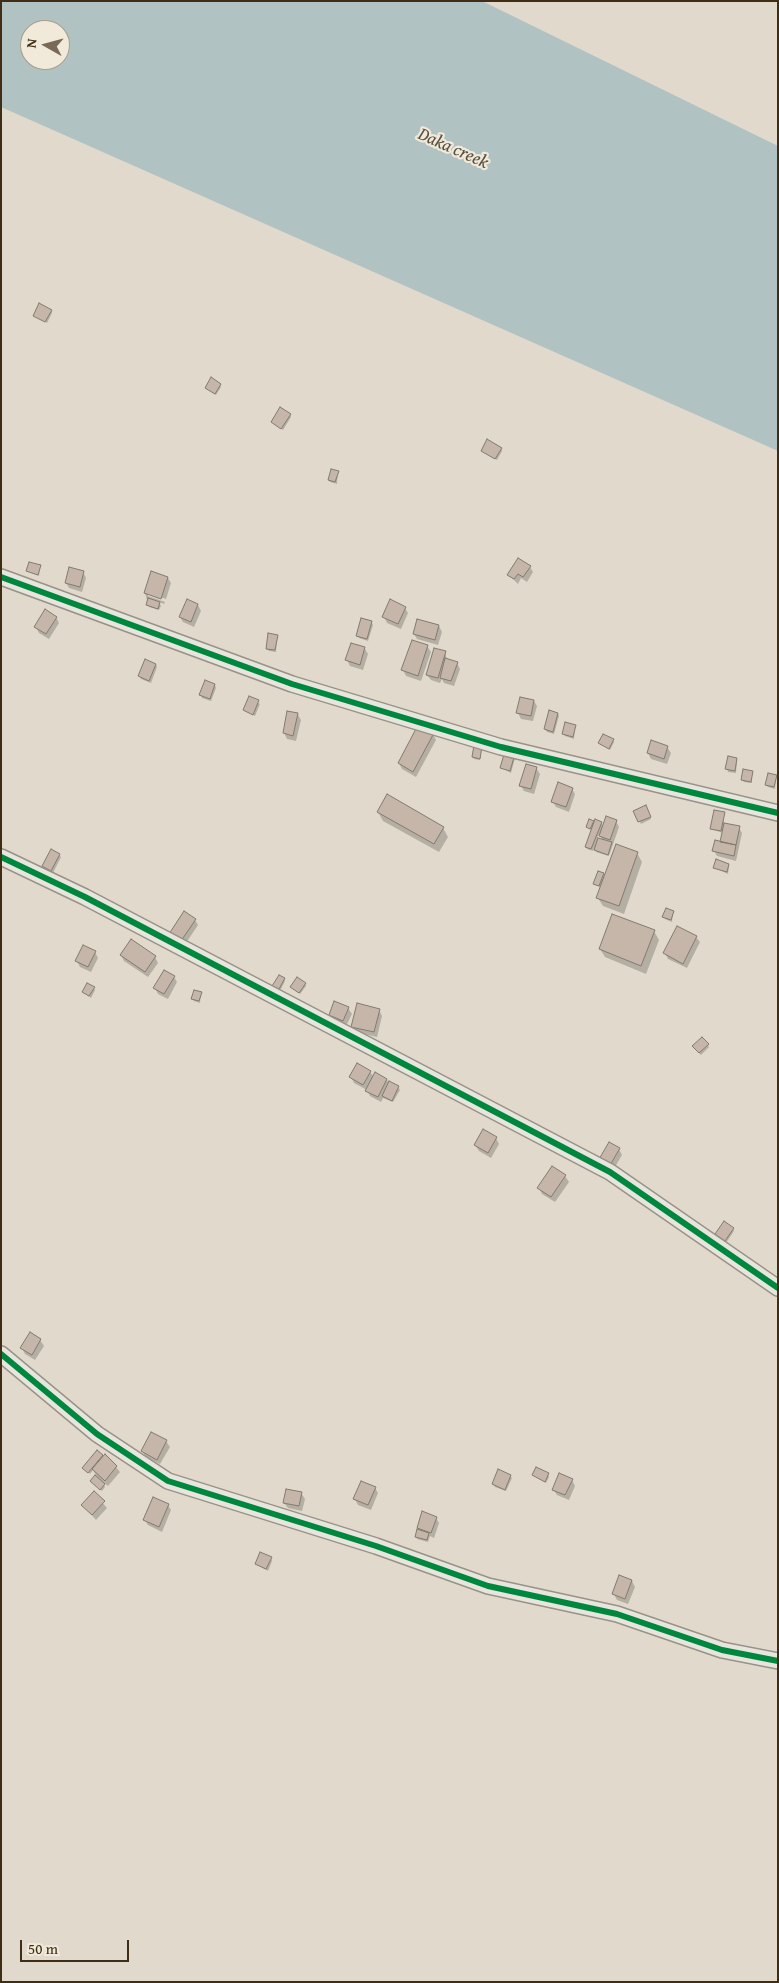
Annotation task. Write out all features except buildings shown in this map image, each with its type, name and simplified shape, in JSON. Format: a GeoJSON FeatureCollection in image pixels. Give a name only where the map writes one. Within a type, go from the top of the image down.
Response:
{"type":"FeatureCollection","features":[{"type":"Feature","properties":{"kind":"street"},"geometry":{"type":"LineString","coordinates":[[1,577],[292,684],[501,747],[778,812]]}},
{"type":"Feature","properties":{"kind":"street"},"geometry":{"type":"LineString","coordinates":[[1,857],[85,897],[610,1172],[778,1288]]}},
{"type":"Feature","properties":{"kind":"street"},"geometry":{"type":"LineString","coordinates":[[1,1354],[97,1434],[168,1481],[376,1546],[488,1586],[617,1614],[722,1650],[778,1661]]}},
{"type":"Feature","properties":{"kind":"water","name":"Daka creek"},"geometry":{"type":"Polygon","coordinates":[[[1,1],[482,1],[778,146],[778,451],[1,107],[1,1]]]}},
{"type":"Feature","properties":{"kind":"cycle path"},"geometry":{"type":"LineString","coordinates":[[1,577],[292,684],[501,747],[778,813]]}},
{"type":"Feature","properties":{"kind":"cycle path"},"geometry":{"type":"LineString","coordinates":[[1,857],[85,897],[610,1172],[778,1288]]}},
{"type":"Feature","properties":{"kind":"cycle path"},"geometry":{"type":"LineString","coordinates":[[1,1354],[97,1434],[168,1481],[376,1546],[488,1586],[617,1614],[722,1650],[778,1661]]}}]}
